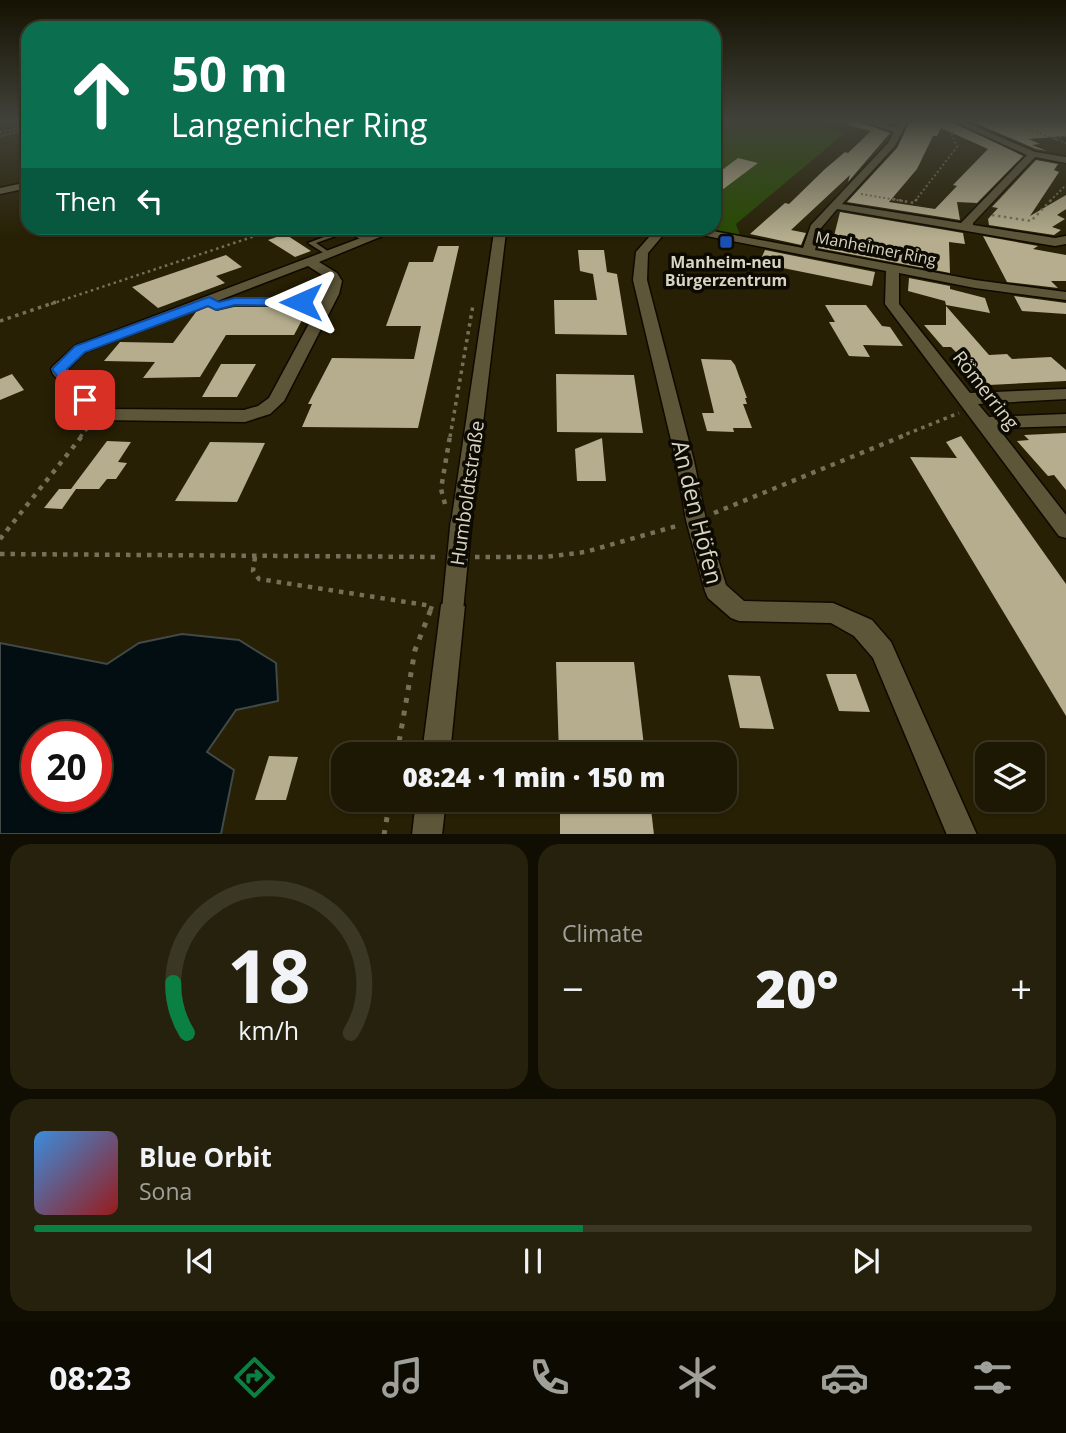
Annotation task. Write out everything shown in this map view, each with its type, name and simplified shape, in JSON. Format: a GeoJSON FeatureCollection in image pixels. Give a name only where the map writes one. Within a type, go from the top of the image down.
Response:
{"type":"FeatureCollection","features":[{"type":"Feature","properties":{"kind":"street"},"geometry":{"type":"LineString","coordinates":[[808,253],[815,227],[877,160]]}},
{"type":"Feature","properties":{"kind":"street"},"geometry":{"type":"LineString","coordinates":[[967,226],[976,213],[1027,160]]}},
{"type":"Feature","properties":{"kind":"street"},"geometry":{"type":"LineString","coordinates":[[0,191],[21,186]]}},
{"type":"Feature","properties":{"kind":"street"},"geometry":{"type":"LineString","coordinates":[[836,205],[1055,242],[1066,240]]}},
{"type":"Feature","properties":{"kind":"street"},"geometry":{"type":"LineString","coordinates":[[310,262],[332,276],[335,281],[332,294],[276,401],[264,410],[245,416],[99,414],[61,374],[59,369],[80,349],[378,235]]}},
{"type":"Feature","properties":{"kind":"street","name":"Humboldtstraße"},"geometry":{"type":"LineString","coordinates":[[437,742],[453,605],[453,516],[498,235]]}},
{"type":"Feature","properties":{"kind":"street","name":"An den Höfen"},"geometry":{"type":"LineString","coordinates":[[657,235],[642,252],[640,280],[685,461],[696,520],[716,591],[739,611],[833,613],[863,628],[882,650],[962,834]]}},
{"type":"Feature","properties":{"kind":"street","name":"Manheimer Ring"},"geometry":{"type":"LineString","coordinates":[[717,235],[975,285],[1066,296]]}},
{"type":"Feature","properties":{"kind":"street","name":"Römerring"},"geometry":{"type":"LineString","coordinates":[[893,269],[892,304],[1066,530]]}},
{"type":"Feature","properties":{"kind":"street"},"geometry":{"type":"LineString","coordinates":[[976,411],[1066,394]]}},
{"type":"Feature","properties":{"kind":"street"},"geometry":{"type":"LineString","coordinates":[[976,411],[1066,420]]}},
{"type":"Feature","properties":{"kind":"street"},"geometry":{"type":"LineString","coordinates":[[427,834],[430,812]]}},
{"type":"Feature","properties":{"kind":"lane"},"geometry":{"type":"LineString","coordinates":[[330,255],[311,243],[333,235]]}},
{"type":"Feature","properties":{"kind":"lane"},"geometry":{"type":"LineString","coordinates":[[359,235],[366,240]]}},
{"type":"Feature","properties":{"kind":"lane"},"geometry":{"type":"LineString","coordinates":[[209,301],[216,306],[235,302],[301,302]]}},
{"type":"Feature","properties":{"kind":"path"},"geometry":{"type":"LineString","coordinates":[[848,192],[914,203],[947,160]]}},
{"type":"Feature","properties":{"kind":"path"},"geometry":{"type":"LineString","coordinates":[[976,213],[1031,221],[1066,185]]}},
{"type":"Feature","properties":{"kind":"path"},"geometry":{"type":"LineString","coordinates":[[0,321],[258,235]]}},
{"type":"Feature","properties":{"kind":"path"},"geometry":{"type":"LineString","coordinates":[[482,245],[483,235]]}},
{"type":"Feature","properties":{"kind":"path"},"geometry":{"type":"LineString","coordinates":[[453,516],[441,489],[475,295]]}},
{"type":"Feature","properties":{"kind":"path"},"geometry":{"type":"LineString","coordinates":[[463,557],[545,557],[585,552],[696,520],[831,467],[956,413],[976,411]]}},
{"type":"Feature","properties":{"kind":"path"},"geometry":{"type":"LineString","coordinates":[[0,538],[99,414]]}},
{"type":"Feature","properties":{"kind":"path"},"geometry":{"type":"LineString","coordinates":[[0,554],[449,557]]}},
{"type":"Feature","properties":{"kind":"path"},"geometry":{"type":"LineString","coordinates":[[255,557],[253,571],[259,579],[432,606],[415,650],[399,742]]}},
{"type":"Feature","properties":{"kind":"path"},"geometry":{"type":"LineString","coordinates":[[384,834],[388,812]]}},
{"type":"Feature","properties":{"kind":"green space"},"geometry":{"type":"Polygon","coordinates":[[[721,160],[813,160],[736,224],[740,235],[721,231],[721,160]]]}},
{"type":"Feature","properties":{"kind":"shaded area"},"geometry":{"type":"Polygon","coordinates":[[[182,634],[239,640],[276,663],[278,701],[236,710],[207,752],[234,770],[221,834],[0,834],[0,643],[107,664],[139,643],[182,634]]]}},
{"type":"Feature","properties":{"kind":"building"},"geometry":{"type":"Polygon","coordinates":[[[735,160],[758,163],[721,191],[721,171],[735,160]]]}},
{"type":"Feature","properties":{"kind":"building"},"geometry":{"type":"Polygon","coordinates":[[[836,160],[867,160],[848,182],[850,175],[791,230],[806,233],[801,245],[750,234],[785,203],[789,204],[836,160]]]}},
{"type":"Feature","properties":{"kind":"building"},"geometry":{"type":"Polygon","coordinates":[[[886,160],[921,160],[889,202],[935,209],[977,160],[1019,160],[977,203],[957,202],[960,220],[847,202],[886,160]]]}},
{"type":"Feature","properties":{"kind":"building"},"geometry":{"type":"Polygon","coordinates":[[[1036,160],[1058,164],[1054,170],[1059,172],[1030,216],[1066,195],[1066,209],[1057,215],[1065,219],[1052,227],[1061,230],[1054,235],[989,225],[988,219],[998,208],[992,207],[1036,160]]]}},
{"type":"Feature","properties":{"kind":"building"},"geometry":{"type":"Polygon","coordinates":[[[840,212],[963,233],[965,244],[949,242],[950,273],[818,248],[822,236],[834,236],[840,212]]]}},
{"type":"Feature","properties":{"kind":"building"},"geometry":{"type":"Polygon","coordinates":[[[287,235],[311,251],[295,257],[268,240],[287,235]]]}},
{"type":"Feature","properties":{"kind":"building"},"geometry":{"type":"Polygon","coordinates":[[[983,236],[1038,246],[1033,249],[1066,255],[1066,281],[1051,281],[1058,288],[1007,282],[983,236]]]}},
{"type":"Feature","properties":{"kind":"building"},"geometry":{"type":"Polygon","coordinates":[[[438,246],[459,246],[418,428],[302,427],[312,404],[308,404],[332,358],[414,359],[421,326],[386,326],[409,262],[433,262],[438,246]]]}},
{"type":"Feature","properties":{"kind":"building"},"geometry":{"type":"Polygon","coordinates":[[[578,250],[604,250],[607,272],[617,274],[627,335],[555,334],[554,300],[597,300],[593,274],[580,271],[578,250]]]}},
{"type":"Feature","properties":{"kind":"building"},"geometry":{"type":"Polygon","coordinates":[[[765,250],[875,272],[872,286],[773,266],[774,264],[760,261],[765,250]]]}},
{"type":"Feature","properties":{"kind":"building"},"geometry":{"type":"Polygon","coordinates":[[[226,255],[242,267],[216,276],[225,283],[158,308],[132,287],[226,255]]]}},
{"type":"Feature","properties":{"kind":"building"},"geometry":{"type":"Polygon","coordinates":[[[909,278],[950,286],[950,289],[985,298],[990,313],[946,305],[945,301],[908,291],[909,278]]]}},
{"type":"Feature","properties":{"kind":"building"},"geometry":{"type":"Polygon","coordinates":[[[1014,296],[1066,303],[1066,314],[1022,311],[1014,296]]]}},
{"type":"Feature","properties":{"kind":"building"},"geometry":{"type":"Polygon","coordinates":[[[825,305],[866,305],[882,326],[890,327],[903,346],[863,345],[870,357],[849,356],[829,322],[835,322],[825,305]]]}},
{"type":"Feature","properties":{"kind":"building"},"geometry":{"type":"Polygon","coordinates":[[[946,306],[989,355],[1007,354],[1012,359],[1051,357],[1066,370],[1066,381],[989,385],[977,377],[951,347],[943,347],[924,325],[946,325],[946,306]]]}},
{"type":"Feature","properties":{"kind":"building"},"geometry":{"type":"Polygon","coordinates":[[[208,307],[217,311],[234,307],[309,307],[294,335],[226,335],[200,377],[143,378],[155,362],[104,361],[120,342],[173,343],[196,312],[208,307]]]}},
{"type":"Feature","properties":{"kind":"building"},"geometry":{"type":"Polygon","coordinates":[[[701,359],[731,360],[735,365],[747,398],[747,404],[743,404],[752,428],[733,428],[734,432],[707,431],[702,413],[714,413],[701,359]]]}},
{"type":"Feature","properties":{"kind":"building"},"geometry":{"type":"Polygon","coordinates":[[[221,364],[256,364],[237,397],[202,397],[221,364]]]}},
{"type":"Feature","properties":{"kind":"building"},"geometry":{"type":"Polygon","coordinates":[[[12,374],[24,390],[0,400],[0,379],[12,374]]]}},
{"type":"Feature","properties":{"kind":"building"},"geometry":{"type":"Polygon","coordinates":[[[556,374],[634,375],[643,433],[557,432],[556,374]]]}},
{"type":"Feature","properties":{"kind":"building"},"geometry":{"type":"Polygon","coordinates":[[[1066,433],[1066,490],[1054,475],[1048,476],[1017,441],[1029,440],[1024,435],[1066,433]]]}},
{"type":"Feature","properties":{"kind":"building"},"geometry":{"type":"Polygon","coordinates":[[[961,436],[1066,584],[1066,716],[910,457],[957,458],[946,442],[961,436]]]}},
{"type":"Feature","properties":{"kind":"building"},"geometry":{"type":"Polygon","coordinates":[[[602,438],[606,481],[577,481],[575,449],[602,438]]]}},
{"type":"Feature","properties":{"kind":"building"},"geometry":{"type":"Polygon","coordinates":[[[107,441],[131,442],[118,462],[127,463],[116,479],[107,479],[99,489],[71,489],[107,441]]]}},
{"type":"Feature","properties":{"kind":"building"},"geometry":{"type":"Polygon","coordinates":[[[210,442],[265,443],[237,502],[175,501],[210,442]]]}},
{"type":"Feature","properties":{"kind":"building"},"geometry":{"type":"Polygon","coordinates":[[[59,489],[76,489],[62,509],[44,508],[59,489]]]}},
{"type":"Feature","properties":{"kind":"building"},"geometry":{"type":"Polygon","coordinates":[[[556,662],[634,662],[644,742],[559,742],[556,662]]]}},
{"type":"Feature","properties":{"kind":"building"},"geometry":{"type":"Polygon","coordinates":[[[826,674],[856,674],[870,712],[839,711],[826,674]]]}},
{"type":"Feature","properties":{"kind":"building"},"geometry":{"type":"Polygon","coordinates":[[[728,675],[760,676],[774,729],[740,728],[728,675]]]}},
{"type":"Feature","properties":{"kind":"building"},"geometry":{"type":"Polygon","coordinates":[[[269,756],[298,757],[286,800],[255,800],[269,756]]]}},
{"type":"Feature","properties":{"kind":"building"},"geometry":{"type":"Polygon","coordinates":[[[560,812],[651,812],[654,834],[560,834],[560,812]]]}},
{"type":"Feature","properties":{"kind":"place","name":"Manheim-neu Bürgerzentrum"},"geometry":{"type":"Point","coordinates":[726,242]}},
{"type":"Feature","properties":{"kind":"route"},"geometry":{"type":"LineString","coordinates":[[85,400],[59,369],[80,349],[209,301],[216,306],[235,302],[301,302]]}}]}
